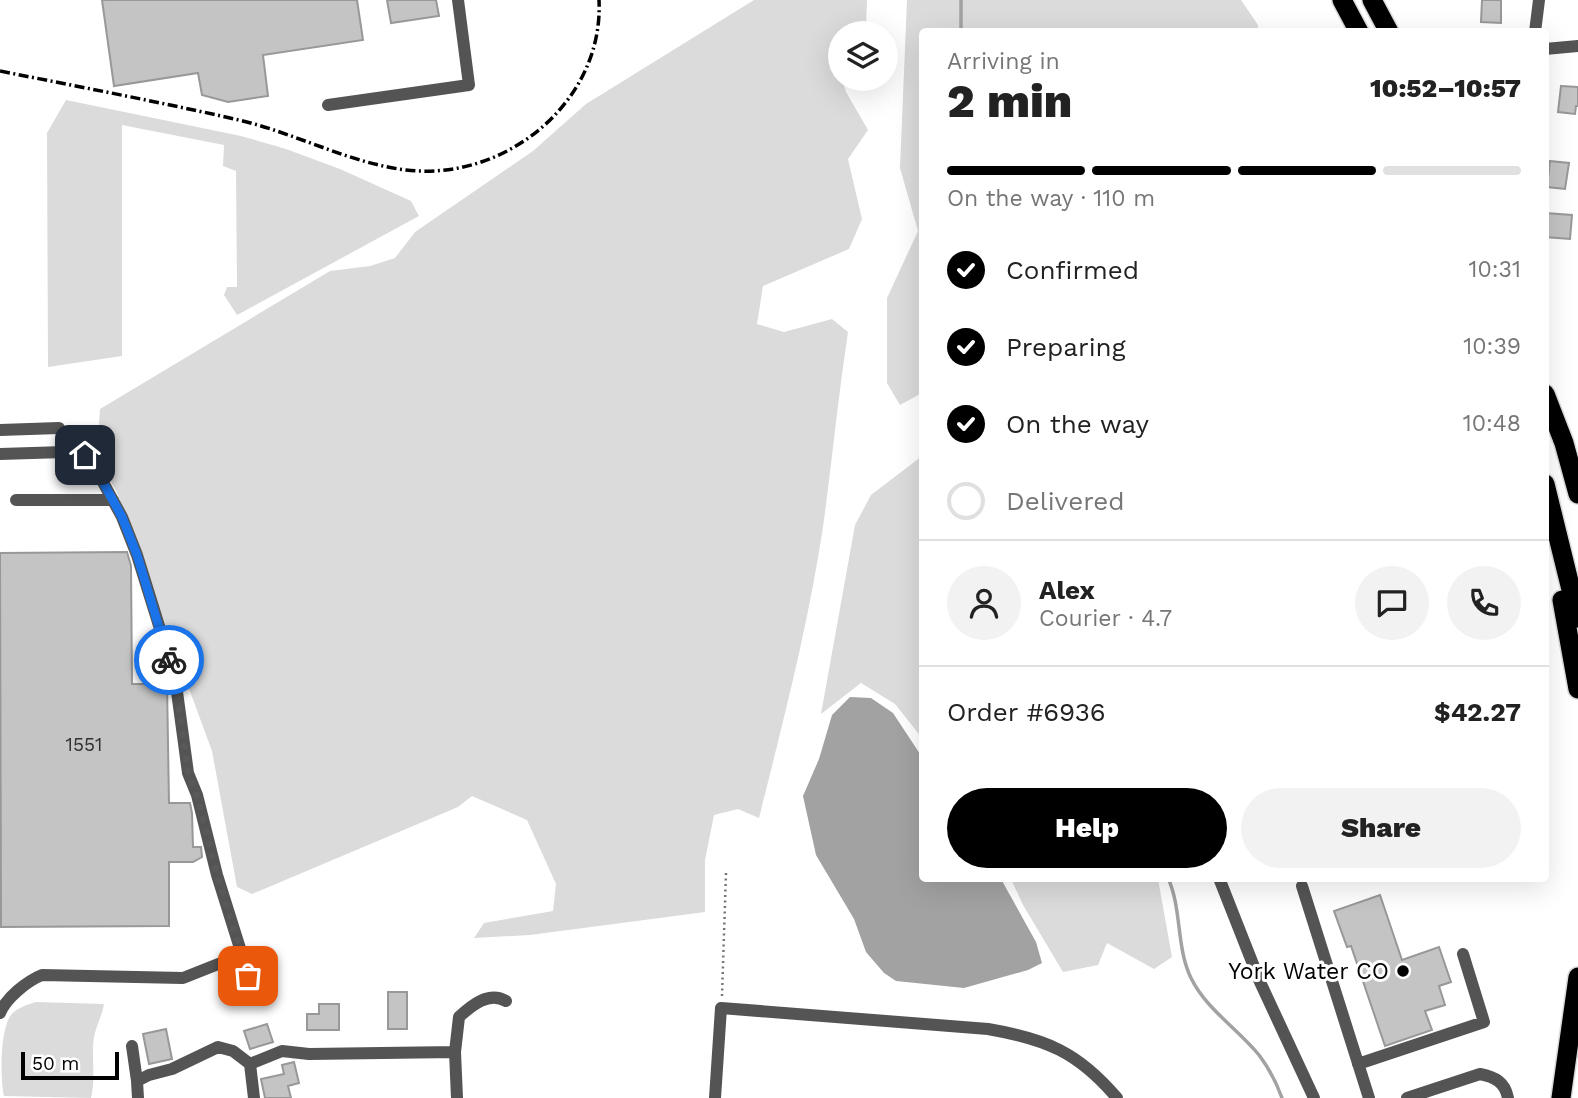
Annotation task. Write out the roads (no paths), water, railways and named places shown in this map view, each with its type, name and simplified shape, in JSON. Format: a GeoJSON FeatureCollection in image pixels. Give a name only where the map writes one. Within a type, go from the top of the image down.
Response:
{"type":"FeatureCollection","features":[{"type":"Feature","properties":{"kind":"highway"},"geometry":{"type":"LineString","coordinates":[[1342,0],[1357,28]]}},
{"type":"Feature","properties":{"kind":"highway"},"geometry":{"type":"LineString","coordinates":[[1372,0],[1387,28]]}},
{"type":"Feature","properties":{"kind":"highway"},"geometry":{"type":"LineString","coordinates":[[1549,404],[1564,443],[1578,494]]}},
{"type":"Feature","properties":{"kind":"highway"},"geometry":{"type":"LineString","coordinates":[[1549,499],[1578,618]]}},
{"type":"Feature","properties":{"kind":"highway"},"geometry":{"type":"LineString","coordinates":[[1563,553],[1562,598],[1578,689]]}},
{"type":"Feature","properties":{"kind":"highway"},"geometry":{"type":"LineString","coordinates":[[1561,1098],[1578,977]]}},
{"type":"Feature","properties":{"kind":"street"},"geometry":{"type":"LineString","coordinates":[[328,105],[469,85],[458,0]]}},
{"type":"Feature","properties":{"kind":"street"},"geometry":{"type":"LineString","coordinates":[[1536,28],[1539,0]]}},
{"type":"Feature","properties":{"kind":"street"},"geometry":{"type":"LineString","coordinates":[[1549,49],[1578,46]]}},
{"type":"Feature","properties":{"kind":"street"},"geometry":{"type":"LineString","coordinates":[[0,430],[59,428]]}},
{"type":"Feature","properties":{"kind":"street"},"geometry":{"type":"LineString","coordinates":[[0,454],[64,452],[85,455],[92,462],[113,500],[137,555],[175,677],[188,773],[254,993]]}},
{"type":"Feature","properties":{"kind":"street"},"geometry":{"type":"LineString","coordinates":[[16,500],[113,500]]}},
{"type":"Feature","properties":{"kind":"street"},"geometry":{"type":"LineString","coordinates":[[1221,882],[1260,982],[1314,1098]]}},
{"type":"Feature","properties":{"kind":"street"},"geometry":{"type":"LineString","coordinates":[[1302,886],[1369,1098]]}},
{"type":"Feature","properties":{"kind":"street"},"geometry":{"type":"LineString","coordinates":[[1358,1064],[1484,1022],[1462,954]]}},
{"type":"Feature","properties":{"kind":"street"},"geometry":{"type":"LineString","coordinates":[[0,1013],[2,1007],[17,992],[32,979],[42,975],[183,978],[241,955]]}},
{"type":"Feature","properties":{"kind":"street"},"geometry":{"type":"LineString","coordinates":[[457,1098],[455,1052],[459,1017],[480,1001],[495,997],[506,1001]]}},
{"type":"Feature","properties":{"kind":"street"},"geometry":{"type":"LineString","coordinates":[[715,1098],[721,1008],[988,1029],[1021,1035],[1046,1042],[1070,1054],[1117,1098]]}},
{"type":"Feature","properties":{"kind":"street"},"geometry":{"type":"LineString","coordinates":[[132,1046],[138,1098]]}},
{"type":"Feature","properties":{"kind":"street"},"geometry":{"type":"LineString","coordinates":[[137,1081],[172,1069],[218,1047],[233,1051],[250,1064],[254,1098]]}},
{"type":"Feature","properties":{"kind":"street"},"geometry":{"type":"LineString","coordinates":[[250,1064],[282,1051],[309,1054],[455,1052]]}},
{"type":"Feature","properties":{"kind":"street"},"geometry":{"type":"LineString","coordinates":[[1407,1098],[1480,1074],[1500,1082],[1508,1098]]}},
{"type":"Feature","properties":{"kind":"waterway"},"geometry":{"type":"LineString","coordinates":[[961,0],[961,28]]}},
{"type":"Feature","properties":{"kind":"waterway"},"geometry":{"type":"LineString","coordinates":[[1169,882],[1183,954],[1191,978],[1205,999],[1259,1055],[1282,1098]]}},
{"type":"Feature","properties":{"kind":"railway"},"geometry":{"type":"LineString","coordinates":[[0,71],[239,120],[343,155],[385,166],[406,170],[443,170],[479,163],[512,148],[542,128],[566,102],[585,71],[596,37],[599,0]]}},
{"type":"Feature","properties":{"kind":"place","name":"York Water CO"},"geometry":{"type":"Point","coordinates":[1403,971]}}]}
